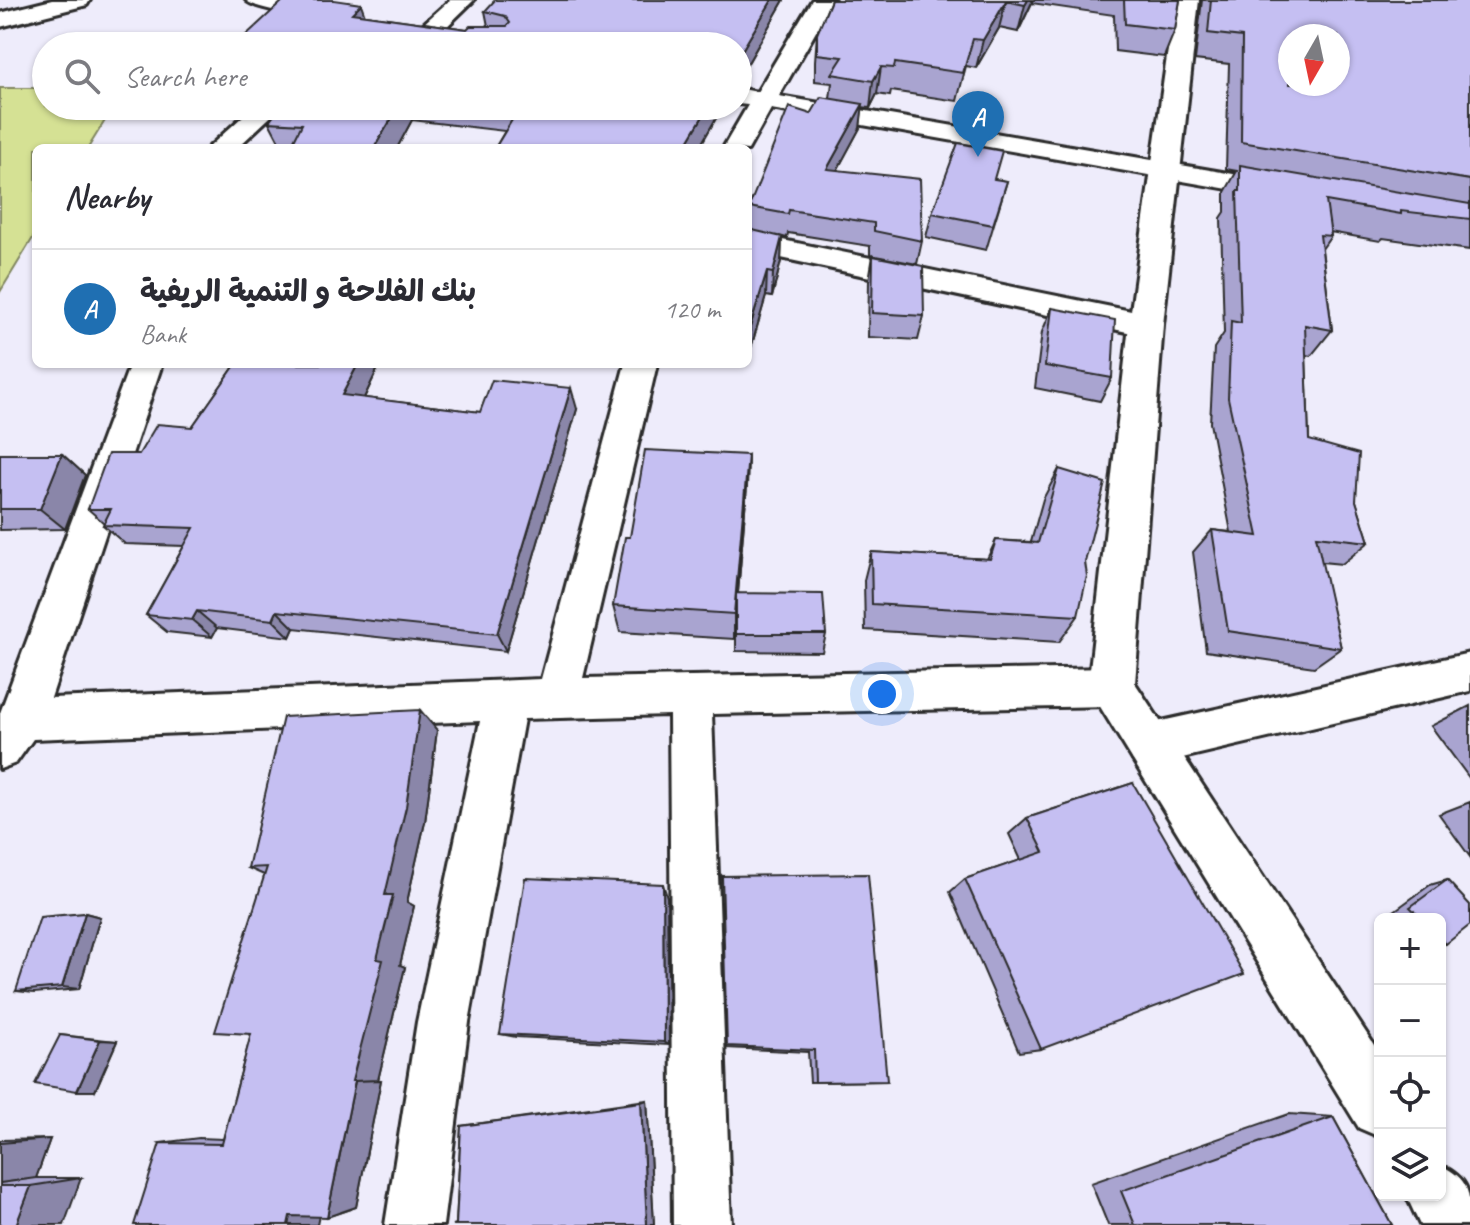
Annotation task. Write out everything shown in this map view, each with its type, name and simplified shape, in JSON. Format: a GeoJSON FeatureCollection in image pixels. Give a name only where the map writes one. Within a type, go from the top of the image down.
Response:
{"type":"FeatureCollection","features":[{"type":"Feature","properties":{"kind":"main road"},"geometry":{"type":"LineString","coordinates":[[1187,0],[1146,325],[1111,687],[1374,1098]]}},
{"type":"Feature","properties":{"kind":"main road"},"geometry":{"type":"LineString","coordinates":[[1441,1201],[1456,1225]]}},
{"type":"Feature","properties":{"kind":"street"},"geometry":{"type":"LineString","coordinates":[[0,20],[79,0]]}},
{"type":"Feature","properties":{"kind":"street"},"geometry":{"type":"LineString","coordinates":[[257,0],[362,16]]}},
{"type":"Feature","properties":{"kind":"street"},"geometry":{"type":"LineString","coordinates":[[429,31],[463,0]]}},
{"type":"Feature","properties":{"kind":"street"},"geometry":{"type":"LineString","coordinates":[[752,98],[823,0]]}},
{"type":"Feature","properties":{"kind":"street"},"geometry":{"type":"LineString","coordinates":[[403,25],[434,32]]}},
{"type":"Feature","properties":{"kind":"street"},"geometry":{"type":"LineString","coordinates":[[752,99],[1318,196]]}},
{"type":"Feature","properties":{"kind":"street"},"geometry":{"type":"LineString","coordinates":[[226,144],[253,120]]}},
{"type":"Feature","properties":{"kind":"street"},"geometry":{"type":"LineString","coordinates":[[737,144],[745,120]]}},
{"type":"Feature","properties":{"kind":"street"},"geometry":{"type":"LineString","coordinates":[[752,243],[1146,325]]}},
{"type":"Feature","properties":{"kind":"street"},"geometry":{"type":"LineString","coordinates":[[145,368],[11,734],[506,700],[1111,687]]}},
{"type":"Feature","properties":{"kind":"street"},"geometry":{"type":"LineString","coordinates":[[557,698],[640,368]]}},
{"type":"Feature","properties":{"kind":"street"},"geometry":{"type":"LineString","coordinates":[[1148,745],[1470,672]]}},
{"type":"Feature","properties":{"kind":"street"},"geometry":{"type":"LineString","coordinates":[[690,696],[702,1225]]}},
{"type":"Feature","properties":{"kind":"street"},"geometry":{"type":"LineString","coordinates":[[414,1225],[443,1022],[506,700]]}},
{"type":"Feature","properties":{"kind":"green space"},"geometry":{"type":"Polygon","coordinates":[[[0,88],[32,88],[32,120],[105,120],[90,144],[32,144],[32,240],[0,292],[0,88]]]}},
{"type":"Feature","properties":{"kind":"building"},"geometry":{"type":"Polygon","coordinates":[[[284,0],[334,0],[361,4],[352,13],[467,29],[470,26],[507,26],[510,23],[505,16],[485,11],[495,0],[772,0],[752,34],[249,32],[284,0]]]}},
{"type":"Feature","properties":{"kind":"building"},"geometry":{"type":"Polygon","coordinates":[[[831,0],[1028,0],[1025,5],[1006,1],[983,40],[973,39],[963,73],[895,63],[894,68],[881,67],[873,81],[832,74],[843,57],[817,54],[817,34],[831,0]]]}},
{"type":"Feature","properties":{"kind":"building"},"geometry":{"type":"Polygon","coordinates":[[[1124,0],[1180,0],[1175,30],[1125,24],[1124,0]]]}},
{"type":"Feature","properties":{"kind":"building"},"geometry":{"type":"Polygon","coordinates":[[[1211,0],[1470,0],[1470,180],[1241,142],[1242,37],[1208,33],[1211,0]]]}},
{"type":"Feature","properties":{"kind":"building"},"geometry":{"type":"Polygon","coordinates":[[[821,97],[863,104],[827,169],[920,179],[922,241],[874,231],[874,223],[752,208],[752,200],[789,107],[811,114],[821,97]]]}},
{"type":"Feature","properties":{"kind":"building"},"geometry":{"type":"Polygon","coordinates":[[[391,120],[376,144],[292,144],[302,124],[269,122],[391,120]]]}},
{"type":"Feature","properties":{"kind":"building"},"geometry":{"type":"Polygon","coordinates":[[[512,120],[701,120],[686,144],[497,144],[512,120]]]}},
{"type":"Feature","properties":{"kind":"building"},"geometry":{"type":"Polygon","coordinates":[[[958,143],[1002,151],[994,179],[1007,181],[993,225],[932,213],[958,143]]]}},
{"type":"Feature","properties":{"kind":"building"},"geometry":{"type":"Polygon","coordinates":[[[1240,165],[1470,204],[1470,219],[1401,211],[1401,214],[1326,201],[1331,236],[1320,235],[1332,330],[1305,325],[1309,440],[1359,454],[1356,501],[1369,542],[1316,536],[1341,648],[1228,631],[1212,530],[1258,536],[1228,398],[1231,321],[1241,323],[1237,191],[1240,191],[1240,165]]]}},
{"type":"Feature","properties":{"kind":"building"},"geometry":{"type":"Polygon","coordinates":[[[752,230],[782,237],[773,273],[767,272],[752,321],[752,230]]]}},
{"type":"Feature","properties":{"kind":"building"},"geometry":{"type":"Polygon","coordinates":[[[873,256],[923,266],[924,316],[872,313],[873,256]]]}},
{"type":"Feature","properties":{"kind":"building"},"geometry":{"type":"Polygon","coordinates":[[[1052,308],[1115,320],[1112,378],[1045,366],[1052,308]]]}},
{"type":"Feature","properties":{"kind":"building"},"geometry":{"type":"Polygon","coordinates":[[[233,368],[356,368],[342,395],[480,412],[492,380],[571,388],[497,634],[277,611],[273,620],[197,611],[192,620],[146,615],[194,528],[103,525],[111,509],[88,509],[108,454],[139,454],[157,424],[192,427],[233,368]]]}},
{"type":"Feature","properties":{"kind":"building"},"geometry":{"type":"Polygon","coordinates":[[[645,450],[748,455],[734,614],[613,606],[625,537],[630,537],[645,450]]]}},
{"type":"Feature","properties":{"kind":"building"},"geometry":{"type":"Polygon","coordinates":[[[0,454],[62,454],[40,509],[0,509],[0,454]]]}},
{"type":"Feature","properties":{"kind":"building"},"geometry":{"type":"Polygon","coordinates":[[[1059,469],[1105,483],[1085,562],[1087,576],[1078,616],[872,604],[871,552],[990,559],[996,540],[1038,543],[1059,469]]]}},
{"type":"Feature","properties":{"kind":"building"},"geometry":{"type":"Polygon","coordinates":[[[736,593],[823,594],[826,634],[736,634],[736,593]]]}},
{"type":"Feature","properties":{"kind":"building"},"geometry":{"type":"Polygon","coordinates":[[[420,710],[406,807],[385,895],[393,895],[377,959],[383,960],[352,1081],[355,1081],[327,1217],[290,1216],[288,1225],[134,1225],[160,1143],[222,1144],[251,1034],[215,1032],[267,867],[248,868],[283,717],[420,710]]]}},
{"type":"Feature","properties":{"kind":"building"},"geometry":{"type":"Polygon","coordinates":[[[1133,783],[1244,974],[1041,1049],[965,879],[1044,852],[1027,818],[1133,783]]]}},
{"type":"Feature","properties":{"kind":"building"},"geometry":{"type":"Polygon","coordinates":[[[868,874],[887,1081],[815,1082],[814,1050],[727,1046],[722,876],[868,874]]]}},
{"type":"Feature","properties":{"kind":"building"},"geometry":{"type":"Polygon","coordinates":[[[525,878],[663,884],[664,1042],[500,1034],[525,878]]]}},
{"type":"Feature","properties":{"kind":"building"},"geometry":{"type":"Polygon","coordinates":[[[1447,880],[1470,905],[1470,925],[1446,944],[1446,913],[1416,913],[1410,907],[1447,880]]]}},
{"type":"Feature","properties":{"kind":"building"},"geometry":{"type":"Polygon","coordinates":[[[85,913],[62,987],[16,991],[40,917],[85,913]]]}},
{"type":"Feature","properties":{"kind":"building"},"geometry":{"type":"Polygon","coordinates":[[[60,1035],[100,1040],[77,1091],[35,1084],[60,1035]]]}},
{"type":"Feature","properties":{"kind":"building"},"geometry":{"type":"Polygon","coordinates":[[[641,1102],[647,1225],[456,1225],[461,1126],[641,1102]]]}},
{"type":"Feature","properties":{"kind":"building"},"geometry":{"type":"Polygon","coordinates":[[[1333,1117],[1374,1192],[1374,1201],[1379,1201],[1392,1225],[1135,1225],[1121,1191],[1333,1117]]]}},
{"type":"Feature","properties":{"kind":"building"},"geometry":{"type":"Polygon","coordinates":[[[0,1186],[31,1186],[16,1225],[0,1225],[0,1186]]]}},
{"type":"Feature","properties":{"kind":"place","name":"بنك الفلاحة و التنمية الريفية"},"geometry":{"type":"Point","coordinates":[978,157]}}]}
